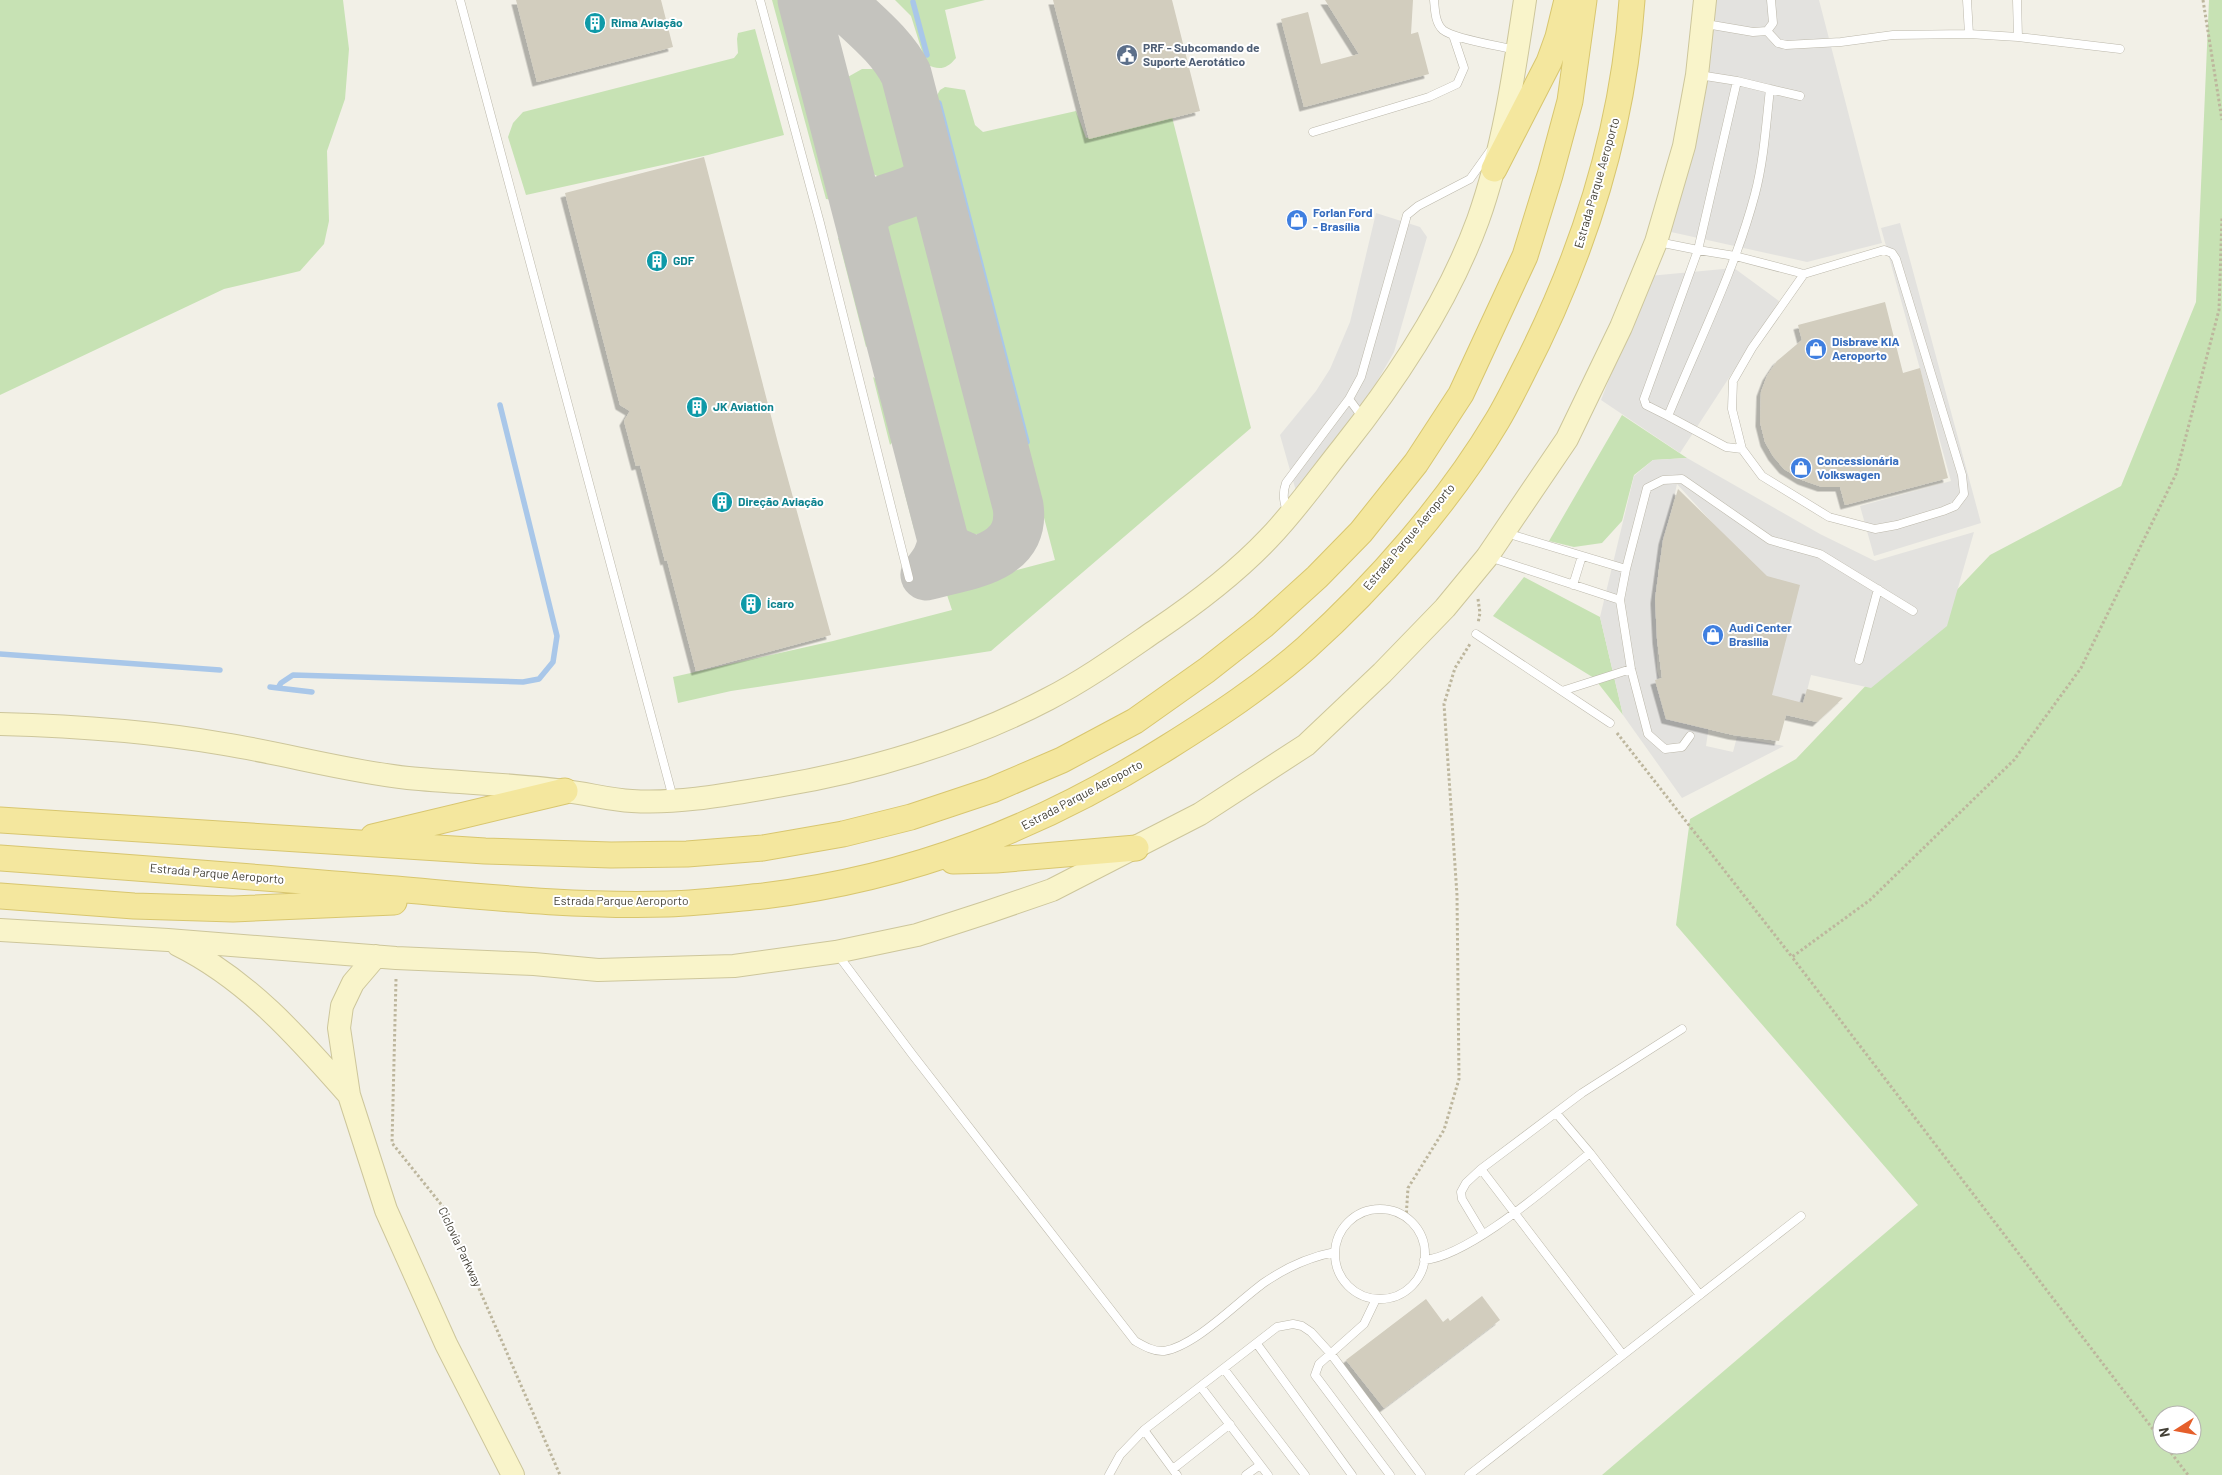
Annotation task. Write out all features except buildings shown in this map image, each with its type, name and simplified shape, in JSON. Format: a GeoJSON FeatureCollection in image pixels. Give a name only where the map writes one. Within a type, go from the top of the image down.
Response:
{"type":"FeatureCollection","features":[{"type":"Feature","properties":{"kind":"main road"},"geometry":{"type":"LineString","coordinates":[[1494,169],[1549,62],[1558,37],[1567,0]]}},
{"type":"Feature","properties":{"kind":"main road"},"geometry":{"type":"LineString","coordinates":[[0,820],[485,851],[611,855],[687,854],[763,848],[843,834],[911,817],[992,790],[1062,760],[1134,721],[1207,670],[1263,626],[1317,577],[1361,532],[1416,463],[1461,394],[1525,256],[1570,101],[1584,0]]}},
{"type":"Feature","properties":{"kind":"main road","name":"Estrada Parque Aeroporto"},"geometry":{"type":"LineString","coordinates":[[0,858],[572,902],[669,904],[763,896],[839,885],[925,862],[971,848],[1042,818],[1128,773],[1235,705],[1304,650],[1377,579],[1436,508],[1497,422],[1538,342],[1566,281],[1589,220],[1618,111],[1632,0]]}},
{"type":"Feature","properties":{"kind":"main road"},"geometry":{"type":"LineString","coordinates":[[348,842],[565,791]]}},
{"type":"Feature","properties":{"kind":"main road"},"geometry":{"type":"LineString","coordinates":[[925,862],[996,860],[1136,848]]}},
{"type":"Feature","properties":{"kind":"main road"},"geometry":{"type":"LineString","coordinates":[[0,896],[134,906],[232,909],[486,896]]}},
{"type":"Feature","properties":{"kind":"street"},"geometry":{"type":"LineString","coordinates":[[0,724],[135,732],[224,744],[328,765],[406,778],[565,791],[630,801],[673,800],[736,793],[804,782],[884,762],[973,732],[1048,699],[1121,654],[1185,610],[1268,539],[1365,419],[1420,338],[1449,286],[1477,224],[1494,169],[1525,0]]}},
{"type":"Feature","properties":{"kind":"street"},"geometry":{"type":"LineString","coordinates":[[0,930],[168,940],[386,957],[534,964],[598,970],[734,966],[836,952],[917,935],[988,912],[1052,890],[1200,814],[1306,745],[1388,667],[1445,608],[1480,565],[1567,439],[1620,327],[1656,242],[1684,146],[1697,75],[1704,24],[1705,0]]}},
{"type":"Feature","properties":{"kind":"street"},"geometry":{"type":"LineString","coordinates":[[168,940],[224,972],[254,997],[307,1047],[349,1095]]}},
{"type":"Feature","properties":{"kind":"street"},"geometry":{"type":"LineString","coordinates":[[386,957],[352,983],[342,1006],[339,1028],[349,1095],[386,1210],[446,1344],[513,1475]]}},
{"type":"Feature","properties":{"kind":"lane"},"geometry":{"type":"LineString","coordinates":[[460,0],[673,800]]}},
{"type":"Feature","properties":{"kind":"lane"},"geometry":{"type":"LineString","coordinates":[[760,0],[820,223],[909,578]]}},
{"type":"Feature","properties":{"kind":"lane"},"geometry":{"type":"LineString","coordinates":[[1434,0],[1436,20],[1442,30],[1453,35],[1517,50]]}},
{"type":"Feature","properties":{"kind":"lane"},"geometry":{"type":"LineString","coordinates":[[1768,31],[1772,22],[1771,0]]}},
{"type":"Feature","properties":{"kind":"lane"},"geometry":{"type":"LineString","coordinates":[[1966,0],[1968,34]]}},
{"type":"Feature","properties":{"kind":"lane"},"geometry":{"type":"LineString","coordinates":[[2017,0],[2018,37]]}},
{"type":"Feature","properties":{"kind":"lane"},"geometry":{"type":"LineString","coordinates":[[1704,24],[1753,32],[1768,31]]}},
{"type":"Feature","properties":{"kind":"lane"},"geometry":{"type":"LineString","coordinates":[[1768,31],[1778,43],[1786,45],[1841,42],[1892,35],[1968,34],[2018,37],[2120,49]]}},
{"type":"Feature","properties":{"kind":"lane"},"geometry":{"type":"LineString","coordinates":[[1313,132],[1429,97],[1457,84],[1464,68],[1453,35]]}},
{"type":"Feature","properties":{"kind":"lane"},"geometry":{"type":"LineString","coordinates":[[1697,75],[1737,81],[1800,96]]}},
{"type":"Feature","properties":{"kind":"lane"},"geometry":{"type":"LineString","coordinates":[[1737,81],[1698,250],[1644,399],[1646,405],[1726,447],[1742,449]]}},
{"type":"Feature","properties":{"kind":"lane"},"geometry":{"type":"LineString","coordinates":[[1668,416],[1735,256],[1756,194],[1763,156],[1770,89]]}},
{"type":"Feature","properties":{"kind":"lane"},"geometry":{"type":"LineString","coordinates":[[1288,515],[1283,500],[1283,491],[1286,483],[1349,399],[1361,377],[1407,215],[1418,206],[1470,179],[1501,135]]}},
{"type":"Feature","properties":{"kind":"lane"},"geometry":{"type":"LineString","coordinates":[[1656,242],[1735,256],[1804,274],[1884,250],[1892,253],[1896,259],[1959,466],[1964,494],[1954,506],[1897,525],[1875,529],[1829,517],[1762,476],[1742,449],[1732,409],[1734,382],[1752,348],[1804,274]]}},
{"type":"Feature","properties":{"kind":"lane"},"geometry":{"type":"LineString","coordinates":[[1349,399],[1365,419]]}},
{"type":"Feature","properties":{"kind":"lane"},"geometry":{"type":"LineString","coordinates":[[1690,736],[1682,747],[1665,748],[1648,734],[1631,669],[1620,600],[1647,488],[1663,480],[1682,479],[1770,540],[1820,554],[1913,611]]}},
{"type":"Feature","properties":{"kind":"lane"},"geometry":{"type":"LineString","coordinates":[[1504,532],[1626,569]]}},
{"type":"Feature","properties":{"kind":"lane"},"geometry":{"type":"LineString","coordinates":[[1573,585],[1582,556]]}},
{"type":"Feature","properties":{"kind":"lane"},"geometry":{"type":"LineString","coordinates":[[1480,565],[1573,585],[1620,600]]}},
{"type":"Feature","properties":{"kind":"lane"},"geometry":{"type":"LineString","coordinates":[[1859,660],[1878,589]]}},
{"type":"Feature","properties":{"kind":"lane"},"geometry":{"type":"LineString","coordinates":[[1476,634],[1610,723]]}},
{"type":"Feature","properties":{"kind":"lane"},"geometry":{"type":"LineString","coordinates":[[1562,691],[1631,669]]}},
{"type":"Feature","properties":{"kind":"lane"},"geometry":{"type":"LineString","coordinates":[[836,952],[912,1054],[1135,1341],[1149,1348],[1162,1351],[1174,1348],[1193,1339],[1266,1281],[1295,1264],[1312,1257],[1335,1252]]}},
{"type":"Feature","properties":{"kind":"lane"},"geometry":{"type":"LineString","coordinates":[[1483,1234],[1465,1206],[1461,1192],[1466,1183],[1481,1169],[1557,1114],[1582,1093],[1682,1029]]}},
{"type":"Feature","properties":{"kind":"lane"},"geometry":{"type":"LineString","coordinates":[[1557,1114],[1590,1153],[1700,1295]]}},
{"type":"Feature","properties":{"kind":"lane"},"geometry":{"type":"LineString","coordinates":[[1424,1260],[1437,1259],[1448,1255],[1483,1234],[1590,1153]]}},
{"type":"Feature","properties":{"kind":"lane"},"geometry":{"type":"LineString","coordinates":[[1481,1169],[1623,1355]]}},
{"type":"Feature","properties":{"kind":"lane"},"geometry":{"type":"LineString","coordinates":[[1375,1209],[1391,1210],[1406,1218],[1417,1229],[1424,1244],[1424,1260],[1420,1273],[1413,1285],[1402,1293],[1390,1298],[1376,1299],[1357,1292],[1342,1279],[1336,1266],[1335,1252],[1338,1237],[1347,1223],[1360,1214],[1375,1209]]}},
{"type":"Feature","properties":{"kind":"lane"},"geometry":{"type":"LineString","coordinates":[[1469,1475],[1801,1216]]}},
{"type":"Feature","properties":{"kind":"lane"},"geometry":{"type":"LineString","coordinates":[[1376,1299],[1364,1324],[1316,1367],[1315,1375],[1390,1475]]}},
{"type":"Feature","properties":{"kind":"lane"},"geometry":{"type":"LineString","coordinates":[[1108,1475],[1120,1455],[1144,1430],[1278,1327],[1293,1324],[1302,1326],[1311,1332],[1331,1354],[1421,1475]]}},
{"type":"Feature","properties":{"kind":"lane"},"geometry":{"type":"LineString","coordinates":[[1257,1344],[1352,1475]]}},
{"type":"Feature","properties":{"kind":"lane"},"geometry":{"type":"LineString","coordinates":[[1224,1369],[1305,1475]]}},
{"type":"Feature","properties":{"kind":"lane"},"geometry":{"type":"LineString","coordinates":[[1201,1387],[1268,1475]]}},
{"type":"Feature","properties":{"kind":"lane"},"geometry":{"type":"LineString","coordinates":[[1144,1430],[1175,1472],[1230,1424]]}},
{"type":"Feature","properties":{"kind":"lane"},"geometry":{"type":"LineString","coordinates":[[1246,1475],[1260,1465]]}},
{"type":"Feature","properties":{"kind":"path"},"geometry":{"type":"LineString","coordinates":[[2203,0],[2222,120]]}},
{"type":"Feature","properties":{"kind":"path"},"geometry":{"type":"LineString","coordinates":[[1792,957],[1870,900],[2014,760],[2081,668],[2176,474],[2219,310],[2222,217]]}},
{"type":"Feature","properties":{"kind":"path"},"geometry":{"type":"LineString","coordinates":[[1406,1218],[1408,1188],[1444,1130],[1459,1079],[1457,895],[1444,704],[1455,668],[1476,634],[1480,612],[1480,565]]}},
{"type":"Feature","properties":{"kind":"path"},"geometry":{"type":"LineString","coordinates":[[1610,723],[1792,957],[2152,1428]]}},
{"type":"Feature","properties":{"kind":"path","name":"Ciclovia Parkway"},"geometry":{"type":"LineString","coordinates":[[386,957],[392,1143],[444,1208],[560,1475]]}},
{"type":"Feature","properties":{"kind":"path"},"geometry":{"type":"LineString","coordinates":[[2173,1455],[2188,1475]]}},
{"type":"Feature","properties":{"kind":"green space"},"geometry":{"type":"Polygon","coordinates":[[[0,0],[343,0],[349,49],[345,99],[327,151],[329,221],[324,244],[300,271],[224,289],[0,395],[0,0]]]}},
{"type":"Feature","properties":{"kind":"green space"},"geometry":{"type":"Polygon","coordinates":[[[772,0],[781,0],[792,12],[837,177],[840,194],[834,200],[826,199],[772,0]]]}},
{"type":"Feature","properties":{"kind":"green space"},"geometry":{"type":"Polygon","coordinates":[[[895,0],[985,0],[945,10],[956,58],[946,67],[935,68],[926,64],[911,16],[895,0]]]}},
{"type":"Feature","properties":{"kind":"green space"},"geometry":{"type":"Polygon","coordinates":[[[2209,0],[2222,0],[2222,1475],[1602,1475],[1918,1205],[1676,925],[1690,819],[1796,759],[1990,555],[2121,486],[2196,302],[2209,0]]]}},
{"type":"Feature","properties":{"kind":"green space"},"geometry":{"type":"Polygon","coordinates":[[[755,29],[784,135],[708,155],[526,195],[508,137],[513,123],[523,112],[734,58],[738,53],[738,33],[755,29]]]}},
{"type":"Feature","properties":{"kind":"green space"},"geometry":{"type":"Polygon","coordinates":[[[862,69],[878,70],[888,74],[895,83],[902,104],[910,143],[911,160],[907,170],[896,180],[889,180],[874,175],[861,164],[844,99],[846,78],[862,69]]]}},
{"type":"Feature","properties":{"kind":"green space"},"geometry":{"type":"Polygon","coordinates":[[[945,87],[965,90],[975,125],[983,132],[1076,111],[1086,138],[1172,117],[1251,428],[991,651],[731,691],[678,703],[673,677],[833,641],[952,610],[945,589],[1055,560],[935,99],[940,90],[945,87]]]}},
{"type":"Feature","properties":{"kind":"green space"},"geometry":{"type":"Polygon","coordinates":[[[901,210],[916,212],[928,220],[943,247],[1004,510],[996,526],[984,533],[971,535],[960,528],[954,515],[883,240],[890,219],[901,210]]]}},
{"type":"Feature","properties":{"kind":"green space"},"geometry":{"type":"Polygon","coordinates":[[[846,236],[853,240],[860,256],[875,324],[874,336],[866,347],[838,238],[846,236]]]}},
{"type":"Feature","properties":{"kind":"green space"},"geometry":{"type":"Polygon","coordinates":[[[873,377],[889,391],[899,408],[900,426],[897,435],[890,445],[873,377]]]}},
{"type":"Feature","properties":{"kind":"green space"},"geometry":{"type":"Polygon","coordinates":[[[1622,415],[1687,458],[1653,460],[1634,475],[1622,521],[1602,543],[1574,547],[1549,541],[1622,415]]]}},
{"type":"Feature","properties":{"kind":"green space"},"geometry":{"type":"Polygon","coordinates":[[[900,475],[909,478],[915,483],[921,495],[923,518],[919,527],[914,529],[900,475]]]}},
{"type":"Feature","properties":{"kind":"green space"},"geometry":{"type":"Polygon","coordinates":[[[1524,577],[1600,617],[1623,715],[1594,678],[1493,616],[1524,577]]]}},
{"type":"Feature","properties":{"kind":"shaded area"},"geometry":{"type":"Polygon","coordinates":[[[1714,0],[1819,0],[1882,243],[1807,262],[1671,232],[1714,0]]]}},
{"type":"Feature","properties":{"kind":"shaded area"},"geometry":{"type":"Polygon","coordinates":[[[1376,213],[1420,227],[1427,237],[1394,352],[1364,404],[1296,491],[1280,435],[1316,391],[1330,369],[1350,322],[1376,213]]]}},
{"type":"Feature","properties":{"kind":"shaded area"},"geometry":{"type":"Polygon","coordinates":[[[1900,223],[1981,523],[1874,556],[1860,506],[1951,481],[1881,228],[1900,223]]]}},
{"type":"Feature","properties":{"kind":"shaded area"},"geometry":{"type":"Polygon","coordinates":[[[1734,268],[1779,301],[1680,453],[1601,400],[1649,276],[1734,268]]]}},
{"type":"Feature","properties":{"kind":"shaded area"},"geometry":{"type":"Polygon","coordinates":[[[1687,458],[1820,534],[1875,561],[1974,532],[1947,626],[1871,688],[1811,675],[1803,707],[1768,700],[1759,574],[1677,484],[1658,570],[1657,671],[1673,715],[1709,725],[1706,746],[1733,752],[1737,737],[1784,746],[1682,798],[1623,715],[1600,617],[1634,476],[1653,460],[1687,458]]]}},
{"type":"Feature","properties":{"kind":"waterway"},"geometry":{"type":"LineString","coordinates":[[913,2],[927,55]]}},
{"type":"Feature","properties":{"kind":"waterway"},"geometry":{"type":"LineString","coordinates":[[939,103],[1027,442]]}},
{"type":"Feature","properties":{"kind":"waterway"},"geometry":{"type":"LineString","coordinates":[[312,692],[278,688],[281,683],[293,675],[523,682],[539,679],[553,662],[557,636],[500,405]]}},
{"type":"Feature","properties":{"kind":"waterway"},"geometry":{"type":"LineString","coordinates":[[0,654],[220,670]]}},
{"type":"Feature","properties":{"kind":"waterway"},"geometry":{"type":"LineString","coordinates":[[270,687],[278,688]]}},
{"type":"Feature","properties":{"kind":"taxiway"},"geometry":{"type":"LineString","coordinates":[[803,0],[943,540],[950,551],[969,559]]}},
{"type":"Feature","properties":{"kind":"taxiway"},"geometry":{"type":"LineString","coordinates":[[839,0],[876,34],[900,63],[906,74],[1018,506],[1018,524],[1012,538],[1003,549],[990,557],[974,563],[926,575],[937,559],[943,540]]}},
{"type":"Feature","properties":{"kind":"taxiway"},"geometry":{"type":"LineString","coordinates":[[863,225],[866,213],[874,206],[917,188],[926,181],[931,170]]}},
{"type":"Feature","properties":{"kind":"place","name":"Rima Aviação"},"geometry":{"type":"Point","coordinates":[595,23]}},
{"type":"Feature","properties":{"kind":"place","name":"PRF - Subcomando de Suporte Aerotático"},"geometry":{"type":"Point","coordinates":[1127,55]}},
{"type":"Feature","properties":{"kind":"place","name":"Forlan Ford - Brasília"},"geometry":{"type":"Point","coordinates":[1297,220]}},
{"type":"Feature","properties":{"kind":"place","name":"GDF"},"geometry":{"type":"Point","coordinates":[657,261]}},
{"type":"Feature","properties":{"kind":"place","name":"Disbrave KIA Aeroporto"},"geometry":{"type":"Point","coordinates":[1816,349]}},
{"type":"Feature","properties":{"kind":"place","name":"JK Aviation"},"geometry":{"type":"Point","coordinates":[697,407]}},
{"type":"Feature","properties":{"kind":"place","name":"Concessionária Volkswagen"},"geometry":{"type":"Point","coordinates":[1801,468]}},
{"type":"Feature","properties":{"kind":"place","name":"Direção Aviação"},"geometry":{"type":"Point","coordinates":[722,502]}},
{"type":"Feature","properties":{"kind":"place","name":"Ícaro"},"geometry":{"type":"Point","coordinates":[751,604]}},
{"type":"Feature","properties":{"kind":"place","name":"Audi Center Brasilia"},"geometry":{"type":"Point","coordinates":[1713,635]}}]}
